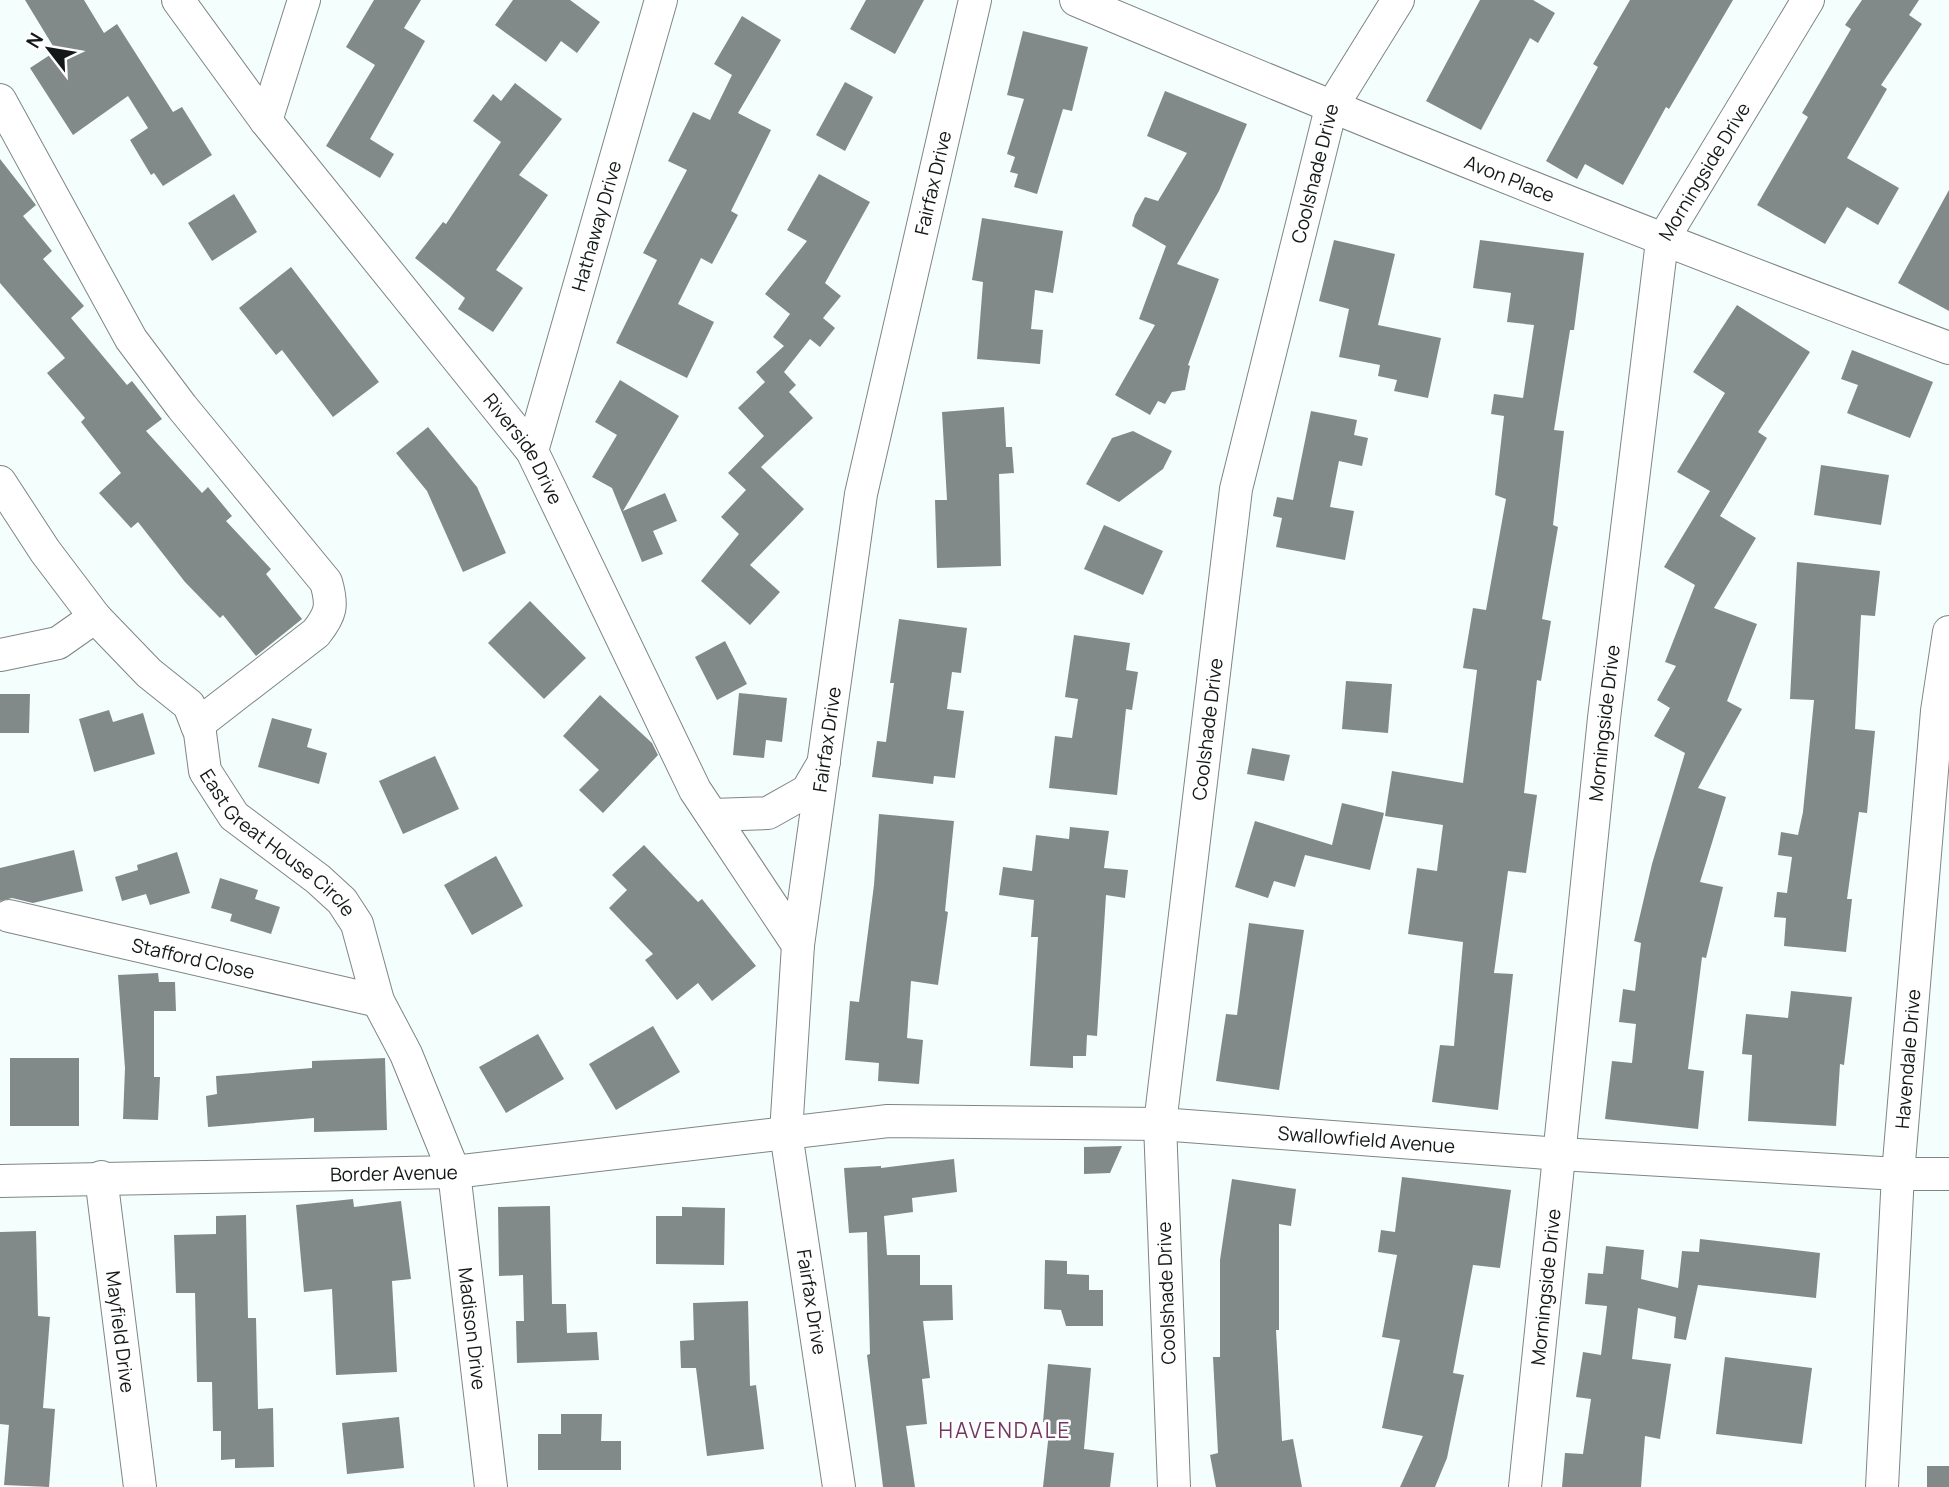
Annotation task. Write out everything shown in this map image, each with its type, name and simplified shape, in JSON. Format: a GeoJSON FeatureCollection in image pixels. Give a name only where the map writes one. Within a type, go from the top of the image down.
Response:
{"type":"FeatureCollection","features":[{"type":"Feature","properties":{"kind":"street","name":"Riverside Drive"},"geometry":{"type":"LineString","coordinates":[[178,0],[266,121],[532,451],[683,765],[712,815],[798,945]]}},
{"type":"Feature","properties":{"kind":"street"},"geometry":{"type":"LineString","coordinates":[[266,121],[304,0]]}},
{"type":"Feature","properties":{"kind":"street","name":"Hathaway Drive"},"geometry":{"type":"LineString","coordinates":[[532,451],[661,0]]}},
{"type":"Feature","properties":{"kind":"street","name":"Fairfax Drive"},"geometry":{"type":"LineString","coordinates":[[839,1487],[786,1133],[798,945],[827,758],[861,495],[975,0]]}},
{"type":"Feature","properties":{"kind":"street","name":"Avon Place"},"geometry":{"type":"LineString","coordinates":[[1076,0],[1331,108],[1662,241],[1949,348]]}},
{"type":"Feature","properties":{"kind":"street","name":"Coolshade Drive"},"geometry":{"type":"LineString","coordinates":[[1174,1487],[1160,1124],[1236,489],[1331,108],[1398,0]]}},
{"type":"Feature","properties":{"kind":"street","name":"Morningside Drive"},"geometry":{"type":"LineString","coordinates":[[1525,1487],[1604,718],[1662,241],[1808,0]]}},
{"type":"Feature","properties":{"kind":"street"},"geometry":{"type":"LineString","coordinates":[[0,100],[131,339],[182,407],[326,582],[332,604],[330,615],[316,633],[197,726]]}},
{"type":"Feature","properties":{"kind":"street","name":"East Great House Circle"},"geometry":{"type":"LineString","coordinates":[[0,482],[45,551],[95,617],[141,666],[189,705],[197,726],[205,771],[234,816],[318,879],[342,901],[357,924],[378,1001],[406,1054],[454,1172]]}},
{"type":"Feature","properties":{"kind":"street"},"geometry":{"type":"LineString","coordinates":[[0,655],[58,643],[95,617]]}},
{"type":"Feature","properties":{"kind":"street","name":"Havendale Drive"},"geometry":{"type":"LineString","coordinates":[[1882,1487],[1898,1174],[1937,711],[1949,632]]}},
{"type":"Feature","properties":{"kind":"street"},"geometry":{"type":"LineString","coordinates":[[712,815],[768,813],[807,791],[827,758]]}},
{"type":"Feature","properties":{"kind":"street","name":"Stafford Close"},"geometry":{"type":"LineString","coordinates":[[9,916],[378,1001]]}},
{"type":"Feature","properties":{"kind":"street","name":"Swallowfield Avenue"},"geometry":{"type":"LineString","coordinates":[[786,1133],[888,1121],[1160,1124],[1560,1154],[1898,1174],[1949,1174]]}},
{"type":"Feature","properties":{"kind":"street","name":"Border Avenue"},"geometry":{"type":"LineString","coordinates":[[0,1181],[454,1172],[786,1133]]}},
{"type":"Feature","properties":{"kind":"street","name":"Madison Drive"},"geometry":{"type":"LineString","coordinates":[[454,1172],[491,1487]]}},
{"type":"Feature","properties":{"kind":"street","name":"Mayfield Drive"},"geometry":{"type":"LineString","coordinates":[[101,1177],[140,1487]]}},
{"type":"Feature","properties":{"kind":"building"},"geometry":{"type":"Polygon","coordinates":[[[25,0],[84,0],[104,33],[117,24],[173,112],[182,107],[212,155],[163,186],[154,173],[151,175],[130,140],[148,128],[128,96],[73,135],[30,68],[56,51],[25,0]]]}},
{"type":"Feature","properties":{"kind":"building"},"geometry":{"type":"Polygon","coordinates":[[[374,0],[421,0],[404,28],[425,41],[370,139],[394,154],[380,178],[326,146],[375,65],[346,47],[374,0]]]}},
{"type":"Feature","properties":{"kind":"building"},"geometry":{"type":"Polygon","coordinates":[[[513,0],[570,0],[600,22],[577,53],[561,41],[546,62],[495,25],[513,0]]]}},
{"type":"Feature","properties":{"kind":"building"},"geometry":{"type":"Polygon","coordinates":[[[866,0],[924,0],[895,54],[850,29],[866,0]]]}},
{"type":"Feature","properties":{"kind":"building"},"geometry":{"type":"Polygon","coordinates":[[[1480,0],[1533,0],[1555,13],[1538,43],[1530,38],[1481,130],[1426,101],[1480,0]]]}},
{"type":"Feature","properties":{"kind":"building"},"geometry":{"type":"Polygon","coordinates":[[[1630,0],[1733,0],[1669,109],[1666,107],[1623,185],[1585,164],[1577,179],[1546,161],[1598,67],[1593,64],[1630,0]]]}},
{"type":"Feature","properties":{"kind":"building"},"geometry":{"type":"Polygon","coordinates":[[[1862,0],[1919,0],[1909,15],[1922,24],[1881,85],[1887,89],[1847,158],[1899,188],[1878,225],[1847,207],[1825,244],[1757,205],[1808,117],[1802,113],[1851,29],[1845,25],[1862,0]]]}},
{"type":"Feature","properties":{"kind":"building"},"geometry":{"type":"Polygon","coordinates":[[[742,16],[781,40],[738,113],[771,130],[731,211],[738,215],[712,264],[701,258],[678,304],[714,322],[687,378],[616,343],[657,260],[643,253],[687,170],[668,161],[693,112],[710,120],[732,75],[714,64],[742,16]]]}},
{"type":"Feature","properties":{"kind":"building"},"geometry":{"type":"Polygon","coordinates":[[[1023,31],[1088,47],[1072,111],[1063,109],[1037,194],[1014,187],[1018,174],[1010,172],[1015,157],[1007,154],[1024,99],[1007,95],[1023,31]]]}},
{"type":"Feature","properties":{"kind":"building"},"geometry":{"type":"Polygon","coordinates":[[[845,82],[873,97],[845,151],[816,135],[845,82]]]}},
{"type":"Feature","properties":{"kind":"building"},"geometry":{"type":"Polygon","coordinates":[[[515,83],[562,119],[519,175],[548,195],[496,270],[523,288],[493,332],[458,309],[465,298],[415,258],[443,222],[446,224],[501,142],[473,121],[493,94],[501,101],[515,83]]]}},
{"type":"Feature","properties":{"kind":"building"},"geometry":{"type":"Polygon","coordinates":[[[1165,91],[1247,124],[1219,191],[1177,264],[1219,279],[1188,365],[1190,366],[1185,390],[1172,392],[1165,404],[1158,401],[1150,415],[1115,395],[1155,325],[1139,319],[1166,246],[1132,226],[1135,215],[1145,197],[1158,201],[1187,153],[1147,136],[1165,91]]]}},
{"type":"Feature","properties":{"kind":"building"},"geometry":{"type":"Polygon","coordinates":[[[0,159],[36,205],[23,216],[52,251],[43,259],[84,306],[71,318],[127,385],[132,381],[162,419],[146,431],[202,493],[208,487],[232,516],[226,521],[271,569],[266,574],[302,619],[256,656],[223,615],[220,618],[185,582],[138,522],[131,528],[99,493],[121,473],[81,422],[85,418],[47,373],[65,358],[0,283],[0,159]]]}},
{"type":"Feature","properties":{"kind":"building"},"geometry":{"type":"Polygon","coordinates":[[[819,174],[870,202],[825,283],[841,296],[823,318],[835,328],[820,347],[810,339],[784,372],[796,385],[789,392],[813,418],[761,467],[804,509],[750,565],[780,592],[750,625],[701,581],[739,534],[721,517],[746,490],[728,473],[764,436],[738,408],[765,382],[756,372],[784,346],[773,337],[790,314],[765,294],[807,241],[787,230],[819,174]]]}},
{"type":"Feature","properties":{"kind":"building"},"geometry":{"type":"Polygon","coordinates":[[[1949,190],[1949,311],[1898,283],[1949,190]]]}},
{"type":"Feature","properties":{"kind":"building"},"geometry":{"type":"Polygon","coordinates":[[[234,194],[257,232],[212,261],[188,223],[234,194]]]}},
{"type":"Feature","properties":{"kind":"building"},"geometry":{"type":"Polygon","coordinates":[[[982,218],[1063,231],[1053,293],[1035,290],[1031,329],[1043,330],[1040,364],[977,359],[983,282],[972,280],[982,218]]]}},
{"type":"Feature","properties":{"kind":"building"},"geometry":{"type":"Polygon","coordinates":[[[1334,240],[1395,254],[1378,325],[1441,338],[1428,398],[1394,391],[1397,380],[1378,376],[1380,365],[1339,357],[1349,309],[1319,301],[1334,240]]]}},
{"type":"Feature","properties":{"kind":"building"},"geometry":{"type":"Polygon","coordinates":[[[1480,240],[1584,253],[1574,330],[1570,330],[1554,430],[1564,431],[1553,525],[1558,527],[1542,619],[1551,621],[1541,681],[1537,680],[1524,793],[1537,795],[1526,873],[1508,871],[1494,973],[1513,974],[1498,1110],[1432,1102],[1440,1045],[1454,1046],[1463,942],[1408,934],[1417,868],[1437,871],[1443,825],[1385,816],[1392,771],[1463,783],[1477,670],[1463,668],[1473,608],[1486,610],[1506,499],[1495,495],[1504,416],[1491,414],[1494,394],[1523,398],[1534,325],[1507,322],[1511,293],[1473,288],[1480,240]]]}},
{"type":"Feature","properties":{"kind":"building"},"geometry":{"type":"Polygon","coordinates":[[[291,267],[379,382],[333,417],[282,350],[276,355],[239,308],[291,267]]]}},
{"type":"Feature","properties":{"kind":"building"},"geometry":{"type":"Polygon","coordinates":[[[1737,305],[1810,352],[1758,432],[1767,438],[1720,516],[1756,538],[1714,608],[1757,624],[1727,701],[1742,709],[1698,788],[1726,797],[1700,882],[1723,887],[1706,958],[1702,957],[1688,1069],[1704,1071],[1698,1129],[1605,1119],[1612,1061],[1632,1063],[1636,1024],[1619,1022],[1623,989],[1635,991],[1641,943],[1634,941],[1652,864],[1685,753],[1654,736],[1670,708],[1657,700],[1676,666],[1665,662],[1695,585],[1664,567],[1710,491],[1677,472],[1725,393],[1693,372],[1737,305]]]}},
{"type":"Feature","properties":{"kind":"building"},"geometry":{"type":"Polygon","coordinates":[[[1852,350],[1933,382],[1910,438],[1847,413],[1858,385],[1841,379],[1852,350]]]}},
{"type":"Feature","properties":{"kind":"building"},"geometry":{"type":"Polygon","coordinates":[[[620,380],[679,416],[623,511],[665,493],[677,521],[653,531],[663,554],[642,562],[612,488],[592,477],[617,435],[595,422],[620,380]]]}},
{"type":"Feature","properties":{"kind":"building"},"geometry":{"type":"Polygon","coordinates":[[[1004,407],[1006,447],[1012,447],[1014,473],[999,474],[1001,566],[937,568],[935,500],[947,500],[942,412],[1004,407]]]}},
{"type":"Feature","properties":{"kind":"building"},"geometry":{"type":"Polygon","coordinates":[[[1311,411],[1357,420],[1354,435],[1368,438],[1362,466],[1339,461],[1330,507],[1354,511],[1345,560],[1276,547],[1282,518],[1273,516],[1277,497],[1293,500],[1311,411]]]}},
{"type":"Feature","properties":{"kind":"building"},"geometry":{"type":"Polygon","coordinates":[[[428,427],[477,487],[506,553],[463,572],[427,491],[396,453],[428,427]]]}},
{"type":"Feature","properties":{"kind":"building"},"geometry":{"type":"Polygon","coordinates":[[[1133,431],[1172,451],[1163,469],[1119,502],[1086,484],[1112,438],[1133,431]]]}},
{"type":"Feature","properties":{"kind":"building"},"geometry":{"type":"Polygon","coordinates":[[[1821,465],[1889,475],[1881,525],[1814,515],[1821,465]]]}},
{"type":"Feature","properties":{"kind":"building"},"geometry":{"type":"Polygon","coordinates":[[[1104,525],[1163,551],[1143,595],[1084,569],[1104,525]]]}},
{"type":"Feature","properties":{"kind":"building"},"geometry":{"type":"Polygon","coordinates":[[[1797,562],[1880,571],[1875,616],[1861,615],[1855,729],[1875,731],[1867,813],[1859,812],[1847,899],[1852,899],[1846,952],[1784,946],[1786,918],[1774,917],[1777,892],[1787,893],[1792,857],[1778,855],[1781,832],[1798,835],[1803,812],[1814,700],[1790,699],[1797,562]]]}},
{"type":"Feature","properties":{"kind":"building"},"geometry":{"type":"Polygon","coordinates":[[[530,601],[586,658],[544,699],[488,643],[530,601]]]}},
{"type":"Feature","properties":{"kind":"building"},"geometry":{"type":"Polygon","coordinates":[[[899,619],[967,628],[961,673],[952,672],[947,709],[964,711],[955,778],[934,776],[933,784],[872,777],[877,741],[886,742],[894,683],[890,683],[899,619]]]}},
{"type":"Feature","properties":{"kind":"building"},"geometry":{"type":"Polygon","coordinates":[[[1074,635],[1130,643],[1126,670],[1138,672],[1132,710],[1126,709],[1117,795],[1049,788],[1055,736],[1072,738],[1078,699],[1065,697],[1074,635]]]}},
{"type":"Feature","properties":{"kind":"building"},"geometry":{"type":"Polygon","coordinates":[[[725,641],[747,684],[717,700],[695,657],[725,641]]]}},
{"type":"Feature","properties":{"kind":"building"},"geometry":{"type":"Polygon","coordinates":[[[1346,681],[1392,684],[1388,733],[1342,729],[1346,681]]]}},
{"type":"Feature","properties":{"kind":"building"},"geometry":{"type":"Polygon","coordinates":[[[739,693],[787,698],[782,742],[766,740],[764,758],[733,755],[739,693]]]}},
{"type":"Feature","properties":{"kind":"building"},"geometry":{"type":"Polygon","coordinates":[[[0,694],[30,694],[29,733],[0,733],[0,694]]]}},
{"type":"Feature","properties":{"kind":"building"},"geometry":{"type":"Polygon","coordinates":[[[600,695],[652,743],[658,755],[603,813],[579,790],[599,770],[563,736],[600,695]]]}},
{"type":"Feature","properties":{"kind":"building"},"geometry":{"type":"Polygon","coordinates":[[[109,710],[113,722],[143,713],[155,754],[94,772],[79,719],[109,710]]]}},
{"type":"Feature","properties":{"kind":"building"},"geometry":{"type":"Polygon","coordinates":[[[272,718],[312,729],[307,747],[327,753],[319,784],[258,767],[272,718]]]}},
{"type":"Feature","properties":{"kind":"building"},"geometry":{"type":"Polygon","coordinates":[[[1252,748],[1290,755],[1284,781],[1247,774],[1252,748]]]}},
{"type":"Feature","properties":{"kind":"building"},"geometry":{"type":"Polygon","coordinates":[[[435,756],[459,809],[403,834],[379,781],[435,756]]]}},
{"type":"Feature","properties":{"kind":"building"},"geometry":{"type":"Polygon","coordinates":[[[1342,803],[1384,813],[1370,870],[1305,855],[1295,887],[1274,881],[1268,898],[1235,887],[1255,821],[1332,845],[1342,803]]]}},
{"type":"Feature","properties":{"kind":"building"},"geometry":{"type":"Polygon","coordinates":[[[879,814],[954,821],[945,911],[948,912],[938,985],[911,981],[907,1038],[923,1040],[919,1084],[878,1081],[879,1063],[845,1060],[850,1001],[859,1002],[874,885],[879,814]]]}},
{"type":"Feature","properties":{"kind":"building"},"geometry":{"type":"Polygon","coordinates":[[[1070,827],[1109,831],[1104,868],[1128,870],[1125,898],[1106,895],[1097,1036],[1087,1035],[1086,1056],[1073,1056],[1073,1068],[1030,1066],[1038,937],[1031,937],[1034,900],[999,895],[1003,867],[1032,871],[1036,835],[1069,839],[1070,827]]]}},
{"type":"Feature","properties":{"kind":"building"},"geometry":{"type":"Polygon","coordinates":[[[644,845],[698,902],[702,899],[756,966],[712,1001],[698,983],[677,1000],[645,960],[653,954],[609,908],[627,890],[612,875],[644,845]]]}},
{"type":"Feature","properties":{"kind":"building"},"geometry":{"type":"Polygon","coordinates":[[[74,850],[83,891],[33,903],[12,898],[0,901],[0,868],[74,850]]]}},
{"type":"Feature","properties":{"kind":"building"},"geometry":{"type":"Polygon","coordinates":[[[177,852],[190,893],[150,905],[146,894],[122,901],[115,877],[138,870],[137,865],[177,852]]]}},
{"type":"Feature","properties":{"kind":"building"},"geometry":{"type":"Polygon","coordinates":[[[496,856],[523,906],[472,935],[444,885],[496,856]]]}},
{"type":"Feature","properties":{"kind":"building"},"geometry":{"type":"Polygon","coordinates":[[[220,878],[258,890],[255,899],[280,907],[271,934],[230,921],[232,914],[211,908],[220,878]]]}},
{"type":"Feature","properties":{"kind":"building"},"geometry":{"type":"Polygon","coordinates":[[[1249,923],[1304,930],[1279,1090],[1216,1081],[1226,1014],[1237,1015],[1249,923]]]}},
{"type":"Feature","properties":{"kind":"building"},"geometry":{"type":"Polygon","coordinates":[[[158,973],[159,982],[175,982],[176,1011],[154,1011],[154,1077],[160,1077],[158,1120],[123,1119],[125,1068],[118,975],[158,973]]]}},
{"type":"Feature","properties":{"kind":"building"},"geometry":{"type":"Polygon","coordinates":[[[1791,991],[1852,997],[1844,1065],[1840,1064],[1836,1126],[1748,1121],[1752,1055],[1742,1054],[1746,1014],[1788,1018],[1791,991]]]}},
{"type":"Feature","properties":{"kind":"building"},"geometry":{"type":"Polygon","coordinates":[[[653,1026],[680,1072],[616,1110],[589,1064],[653,1026]]]}},
{"type":"Feature","properties":{"kind":"building"},"geometry":{"type":"Polygon","coordinates":[[[538,1034],[564,1079],[506,1113],[479,1067],[538,1034]]]}},
{"type":"Feature","properties":{"kind":"building"},"geometry":{"type":"Polygon","coordinates":[[[10,1058],[79,1058],[79,1126],[10,1126],[10,1058]]]}},
{"type":"Feature","properties":{"kind":"building"},"geometry":{"type":"Polygon","coordinates":[[[385,1058],[387,1130],[314,1132],[314,1118],[208,1127],[206,1096],[217,1094],[216,1076],[312,1068],[312,1061],[385,1058]]]}},
{"type":"Feature","properties":{"kind":"building"},"geometry":{"type":"Polygon","coordinates":[[[1122,1146],[1110,1173],[1084,1174],[1084,1147],[1122,1146]]]}},
{"type":"Feature","properties":{"kind":"building"},"geometry":{"type":"Polygon","coordinates":[[[954,1159],[957,1192],[912,1198],[913,1212],[884,1216],[887,1255],[920,1255],[920,1285],[952,1285],[953,1320],[923,1321],[930,1378],[922,1379],[927,1424],[906,1426],[915,1487],[883,1487],[867,1355],[870,1354],[867,1232],[849,1233],[844,1168],[881,1168],[954,1159]]]}},
{"type":"Feature","properties":{"kind":"building"},"geometry":{"type":"Polygon","coordinates":[[[1402,1177],[1511,1190],[1500,1268],[1473,1265],[1453,1373],[1464,1375],[1447,1458],[1435,1487],[1400,1487],[1423,1436],[1382,1428],[1400,1340],[1382,1337],[1397,1255],[1378,1252],[1381,1230],[1395,1232],[1402,1177]]]}},
{"type":"Feature","properties":{"kind":"building"},"geometry":{"type":"Polygon","coordinates":[[[1232,1179],[1296,1189],[1291,1226],[1279,1224],[1279,1330],[1276,1330],[1282,1441],[1293,1439],[1302,1487],[1216,1487],[1210,1455],[1218,1453],[1213,1357],[1220,1357],[1220,1260],[1232,1179]]]}},
{"type":"Feature","properties":{"kind":"building"},"geometry":{"type":"Polygon","coordinates":[[[353,1199],[354,1207],[401,1201],[411,1279],[392,1281],[397,1372],[336,1375],[332,1289],[304,1292],[296,1205],[353,1199]]]}},
{"type":"Feature","properties":{"kind":"building"},"geometry":{"type":"Polygon","coordinates":[[[550,1206],[552,1304],[566,1304],[567,1333],[597,1332],[599,1360],[517,1363],[516,1321],[524,1321],[523,1275],[499,1276],[498,1207],[550,1206]]]}},
{"type":"Feature","properties":{"kind":"building"},"geometry":{"type":"Polygon","coordinates":[[[682,1207],[725,1208],[724,1265],[656,1264],[656,1216],[682,1216],[682,1207]]]}},
{"type":"Feature","properties":{"kind":"building"},"geometry":{"type":"Polygon","coordinates":[[[246,1215],[248,1318],[256,1318],[258,1409],[273,1408],[274,1467],[235,1468],[235,1459],[221,1460],[221,1431],[213,1431],[212,1382],[197,1382],[195,1293],[176,1293],[174,1235],[216,1234],[216,1216],[246,1215]]]}},
{"type":"Feature","properties":{"kind":"building"},"geometry":{"type":"Polygon","coordinates":[[[36,1231],[38,1316],[50,1317],[43,1408],[55,1409],[49,1487],[4,1485],[9,1425],[0,1424],[0,1232],[36,1231]]]}},
{"type":"Feature","properties":{"kind":"building"},"geometry":{"type":"Polygon","coordinates":[[[1700,1239],[1820,1253],[1816,1298],[1698,1285],[1686,1340],[1674,1338],[1676,1317],[1638,1308],[1632,1359],[1671,1364],[1660,1439],[1645,1436],[1641,1487],[1562,1487],[1565,1453],[1583,1454],[1591,1399],[1576,1397],[1583,1352],[1601,1355],[1607,1306],[1585,1304],[1588,1273],[1603,1274],[1606,1246],[1644,1250],[1641,1279],[1678,1288],[1682,1251],[1699,1252],[1700,1239]]]}},
{"type":"Feature","properties":{"kind":"building"},"geometry":{"type":"Polygon","coordinates":[[[1045,1260],[1067,1261],[1067,1274],[1089,1275],[1089,1290],[1103,1290],[1103,1326],[1066,1326],[1061,1310],[1044,1309],[1045,1260]]]}},
{"type":"Feature","properties":{"kind":"building"},"geometry":{"type":"Polygon","coordinates":[[[748,1301],[750,1386],[756,1385],[764,1449],[707,1456],[696,1368],[681,1368],[680,1341],[694,1340],[693,1303],[748,1301]]]}},
{"type":"Feature","properties":{"kind":"building"},"geometry":{"type":"Polygon","coordinates":[[[1725,1357],[1812,1368],[1802,1444],[1716,1434],[1725,1357]]]}},
{"type":"Feature","properties":{"kind":"building"},"geometry":{"type":"Polygon","coordinates":[[[1048,1364],[1091,1368],[1084,1449],[1114,1453],[1110,1487],[1043,1487],[1050,1423],[1043,1422],[1048,1364]]]}},
{"type":"Feature","properties":{"kind":"building"},"geometry":{"type":"Polygon","coordinates":[[[561,1414],[602,1414],[601,1441],[621,1441],[621,1470],[538,1470],[538,1434],[561,1434],[561,1414]]]}},
{"type":"Feature","properties":{"kind":"building"},"geometry":{"type":"Polygon","coordinates":[[[399,1417],[404,1468],[347,1474],[342,1423],[399,1417]]]}},
{"type":"Feature","properties":{"kind":"building"},"geometry":{"type":"Polygon","coordinates":[[[1927,1466],[1949,1466],[1949,1487],[1927,1487],[1927,1466]]]}},
{"type":"Feature","properties":{"kind":"district","name":"HAVENDALE"},"geometry":{"type":"Point","coordinates":[1005,1431]}}]}
